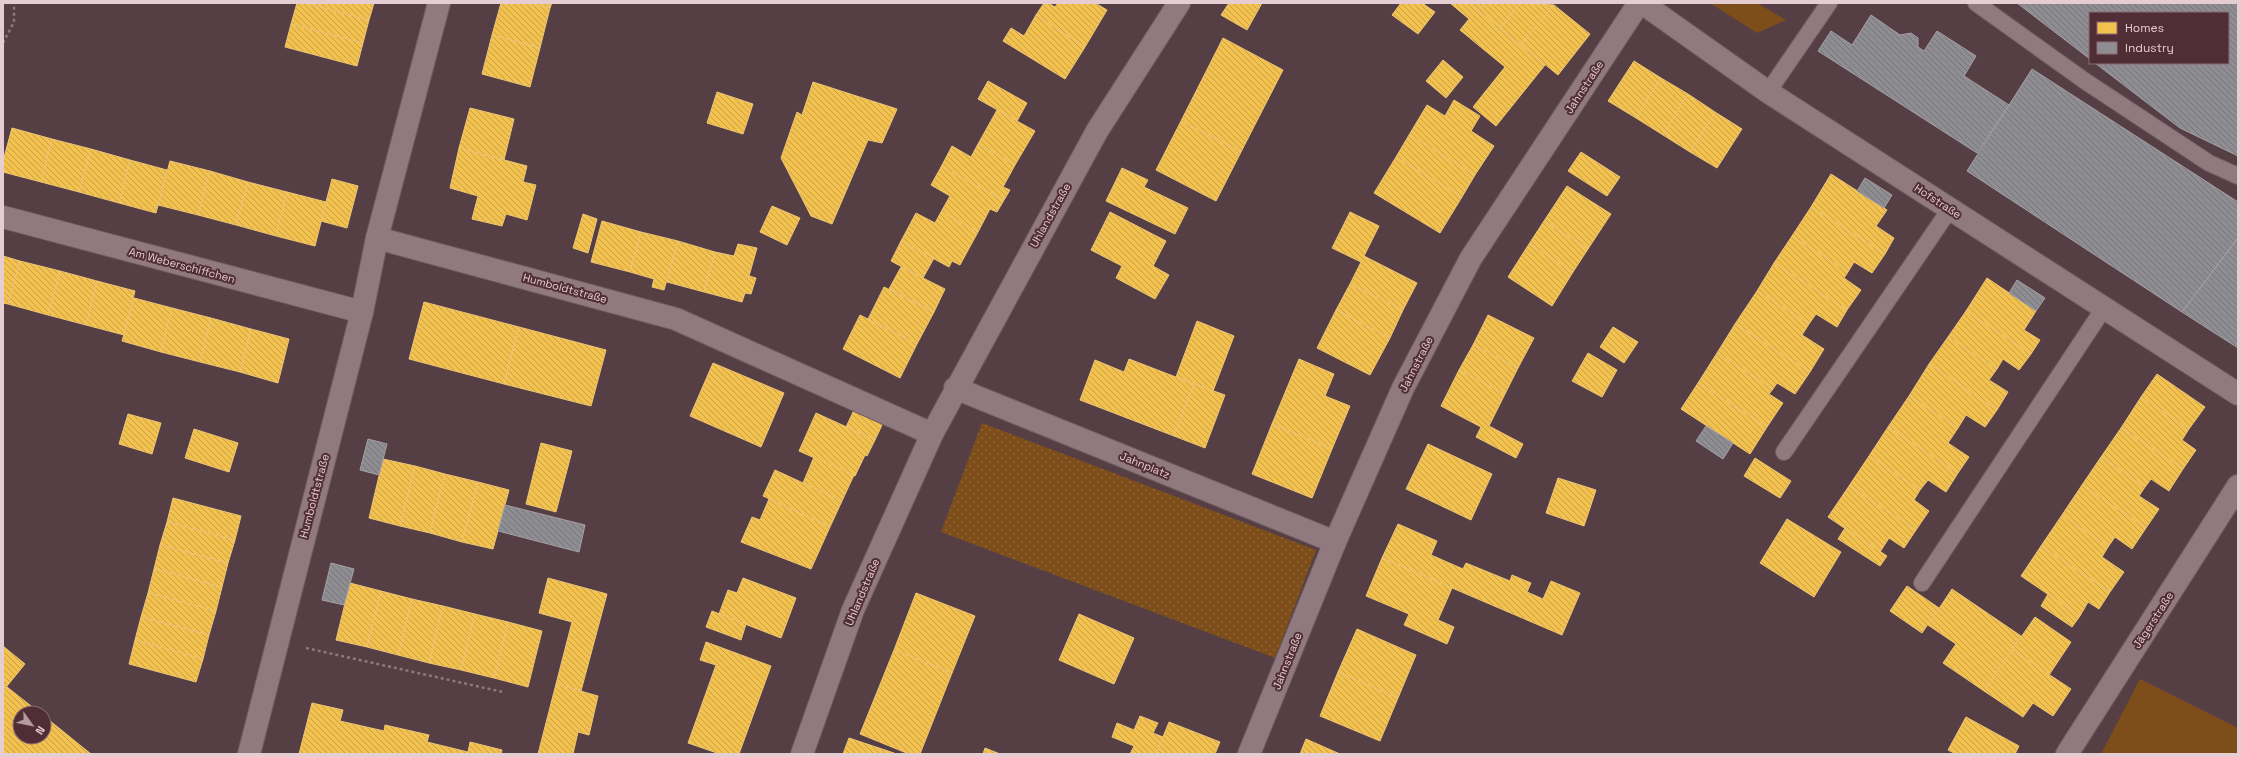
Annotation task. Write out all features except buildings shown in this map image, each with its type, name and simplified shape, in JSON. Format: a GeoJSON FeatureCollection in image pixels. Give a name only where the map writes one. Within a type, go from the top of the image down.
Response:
{"type":"FeatureCollection","features":[{"type":"Feature","properties":{"kind":"street","name":"Humboldtstraße"},"geometry":{"type":"LineString","coordinates":[[249,754],[362,312],[378,238],[439,3]]}},
{"type":"Feature","properties":{"kind":"street","name":"Uhlandstraße"},"geometry":{"type":"LineString","coordinates":[[802,754],[853,610],[932,434],[955,388],[1097,130],[1179,3]]}},
{"type":"Feature","properties":{"kind":"street","name":"Hofstraße"},"geometry":{"type":"LineString","coordinates":[[1640,3],[1768,92],[2238,394]]}},
{"type":"Feature","properties":{"kind":"street","name":"Jahnstraße"},"geometry":{"type":"LineString","coordinates":[[1249,754],[1335,542],[1403,388],[1471,258],[1640,3]]}},
{"type":"Feature","properties":{"kind":"street","name":"Am Weberschiffchen"},"geometry":{"type":"LineString","coordinates":[[3,217],[362,312]]}},
{"type":"Feature","properties":{"kind":"street","name":"Humboldtstraße"},"geometry":{"type":"LineString","coordinates":[[378,238],[676,318],[932,434]]}},
{"type":"Feature","properties":{"kind":"street","name":"Jahnplatz"},"geometry":{"type":"LineString","coordinates":[[955,388],[1335,542]]}},
{"type":"Feature","properties":{"kind":"street","name":"Jägerstraße"},"geometry":{"type":"LineString","coordinates":[[2067,754],[2238,486]]}},
{"type":"Feature","properties":{"kind":"lane"},"geometry":{"type":"LineString","coordinates":[[1768,92],[1828,3]]}},
{"type":"Feature","properties":{"kind":"lane"},"geometry":{"type":"LineString","coordinates":[[1976,3],[2144,120],[2209,163],[2238,176]]}},
{"type":"Feature","properties":{"kind":"lane"},"geometry":{"type":"LineString","coordinates":[[1784,452],[1950,209]]}},
{"type":"Feature","properties":{"kind":"lane"},"geometry":{"type":"LineString","coordinates":[[1922,583],[2104,308]]}},
{"type":"Feature","properties":{"kind":"path"},"geometry":{"type":"LineString","coordinates":[[3,43],[14,22],[14,3]]}},
{"type":"Feature","properties":{"kind":"path"},"geometry":{"type":"LineString","coordinates":[[300,647],[503,692]]}},
{"type":"Feature","properties":{"kind":"shaded area"},"geometry":{"type":"Polygon","coordinates":[[[1710,3],[1757,3],[1786,20],[1757,33],[1710,3]]]}},
{"type":"Feature","properties":{"kind":"shaded area"},"geometry":{"type":"Polygon","coordinates":[[[982,423],[1316,550],[1275,658],[941,532],[982,423]]]}},
{"type":"Feature","properties":{"kind":"shaded area"},"geometry":{"type":"Polygon","coordinates":[[[2140,679],[2238,728],[2238,754],[2101,754],[2140,679]]]}}]}
